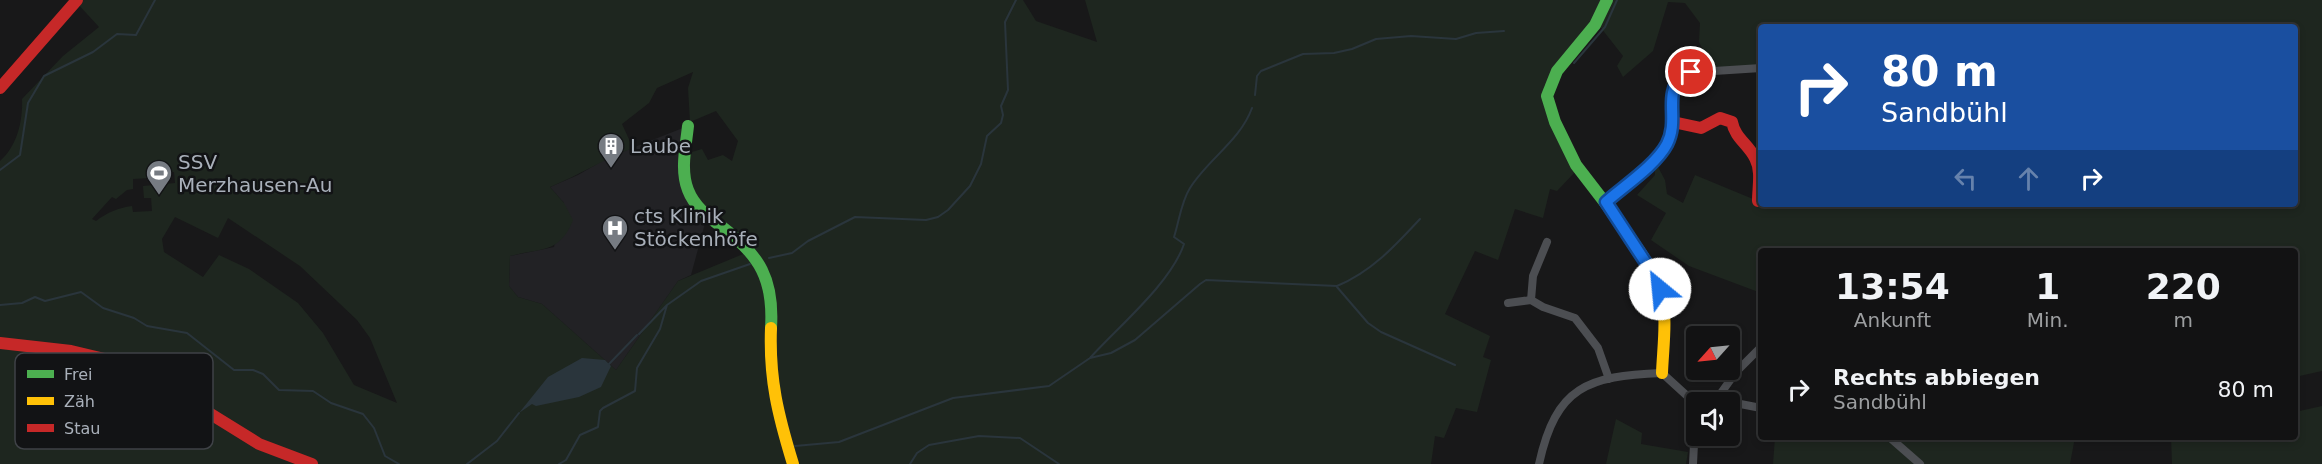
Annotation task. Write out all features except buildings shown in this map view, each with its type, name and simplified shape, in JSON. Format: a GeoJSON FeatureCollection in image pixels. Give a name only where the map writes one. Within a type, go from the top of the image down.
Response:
{"type":"FeatureCollection","features":[{"type":"Feature","properties":{"kind":"street"},"geometry":{"type":"LineString","coordinates":[[0,88],[77,0]]}},
{"type":"Feature","properties":{"kind":"street"},"geometry":{"type":"LineString","coordinates":[[1607,0],[1604,9],[1562,65],[1547,97],[1552,117],[1580,171],[1606,202],[1650,269],[1660,289],[1662,373]]}},
{"type":"Feature","properties":{"kind":"street"},"geometry":{"type":"LineString","coordinates":[[1606,202],[1660,155],[1667,144],[1673,122],[1672,89],[1683,74],[1758,68]]}},
{"type":"Feature","properties":{"kind":"street"},"geometry":{"type":"LineString","coordinates":[[1673,122],[1701,128],[1720,118],[1732,122],[1735,136],[1755,158],[1758,166],[1758,201]]}},
{"type":"Feature","properties":{"kind":"street"},"geometry":{"type":"LineString","coordinates":[[688,126],[685,173],[692,199],[707,216],[748,248],[757,260],[771,295],[772,390],[793,464]]}},
{"type":"Feature","properties":{"kind":"street"},"geometry":{"type":"LineString","coordinates":[[1531,300],[1533,276],[1547,242]]}},
{"type":"Feature","properties":{"kind":"street"},"geometry":{"type":"LineString","coordinates":[[1508,303],[1531,300],[1543,307],[1575,318],[1598,348],[1609,379]]}},
{"type":"Feature","properties":{"kind":"street"},"geometry":{"type":"LineString","coordinates":[[0,343],[81,353]]}},
{"type":"Feature","properties":{"kind":"street"},"geometry":{"type":"LineString","coordinates":[[1722,392],[1758,350]]}},
{"type":"Feature","properties":{"kind":"street"},"geometry":{"type":"LineString","coordinates":[[1539,464],[1551,425],[1561,406],[1580,388],[1634,374],[1662,373],[1686,395]]}},
{"type":"Feature","properties":{"kind":"street"},"geometry":{"type":"LineString","coordinates":[[1740,404],[1758,407]]}},
{"type":"Feature","properties":{"kind":"street"},"geometry":{"type":"LineString","coordinates":[[213,415],[254,441],[312,464]]}},
{"type":"Feature","properties":{"kind":"street"},"geometry":{"type":"LineString","coordinates":[[1893,440],[1920,464]]}},
{"type":"Feature","properties":{"kind":"street"},"geometry":{"type":"LineString","coordinates":[[1693,464],[1694,446]]}},
{"type":"Feature","properties":{"kind":"shaded area"},"geometry":{"type":"Polygon","coordinates":[[[77,0],[1023,0],[1036,21],[1097,42],[1085,0],[2322,0],[2322,371],[2298,376],[2298,248],[1758,248],[1758,292],[1689,266],[1651,240],[1666,213],[1637,195],[1655,175],[1655,168],[1658,167],[1665,180],[1667,194],[1683,203],[1695,175],[1753,199],[1758,202],[1758,207],[2298,207],[2298,24],[1758,24],[1758,65],[1702,69],[1700,63],[1707,58],[1699,42],[1700,23],[1685,3],[1668,2],[1653,51],[1623,77],[1617,66],[1623,56],[1594,19],[1544,86],[1576,171],[1557,191],[1550,189],[1543,218],[1515,209],[1498,260],[1475,251],[1445,314],[1490,336],[1483,357],[1491,360],[1477,412],[1456,408],[1444,438],[1435,436],[1431,464],[0,464],[0,161],[11,148],[18,133],[22,99],[63,56],[99,27],[76,2],[77,0]],[[693,72],[657,88],[649,103],[622,124],[633,148],[550,187],[564,203],[573,220],[562,239],[548,248],[510,256],[509,286],[518,297],[542,304],[616,370],[678,281],[748,252],[697,205],[685,154],[702,149],[708,160],[723,155],[732,161],[738,141],[716,111],[690,122],[688,88],[693,72]],[[174,172],[150,174],[150,178],[133,179],[133,189],[127,190],[116,199],[112,197],[92,219],[96,221],[113,211],[132,206],[133,212],[152,211],[151,198],[144,198],[143,186],[175,183],[174,172]],[[175,217],[162,239],[164,252],[203,277],[219,255],[249,269],[298,303],[323,333],[354,385],[397,403],[370,338],[357,320],[300,266],[228,218],[218,238],[175,217]]]}},
{"type":"Feature","properties":{"kind":"shaded area","name":"cts Klinik Stöckenhöfe"},"geometry":{"type":"Polygon","coordinates":[[[688,126],[685,154],[707,216],[691,275],[678,281],[616,370],[542,304],[518,297],[509,286],[510,256],[554,247],[564,203],[550,187],[578,175],[609,157],[688,126]]]}},
{"type":"Feature","properties":{"kind":"shaded area"},"geometry":{"type":"Polygon","coordinates":[[[582,358],[605,360],[611,366],[601,387],[579,397],[536,406],[532,404],[519,413],[548,377],[582,358]]]}},
{"type":"Feature","properties":{"kind":"shaded area"},"geometry":{"type":"Polygon","coordinates":[[[2322,406],[2322,464],[2172,464],[2171,440],[2298,440],[2298,411],[2322,406]]]}},
{"type":"Feature","properties":{"kind":"shaded area"},"geometry":{"type":"Polygon","coordinates":[[[1616,419],[1642,433],[1641,444],[1688,452],[1686,464],[1606,464],[1616,419]]]}},
{"type":"Feature","properties":{"kind":"shaded area"},"geometry":{"type":"Polygon","coordinates":[[[1775,440],[2074,440],[2070,464],[1773,464],[1775,440]]]}},
{"type":"Feature","properties":{"kind":"waterway"},"geometry":{"type":"LineString","coordinates":[[0,170],[20,155],[28,103],[44,76],[93,52],[117,34],[136,35],[155,0]]}},
{"type":"Feature","properties":{"kind":"waterway"},"geometry":{"type":"LineString","coordinates":[[769,258],[792,253],[808,241],[855,217],[926,220],[938,217],[948,210],[970,186],[981,164],[987,136],[1001,123],[1003,115],[1001,106],[1008,90],[1005,22],[1016,0]]}},
{"type":"Feature","properties":{"kind":"waterway"},"geometry":{"type":"LineString","coordinates":[[1574,63],[1605,27],[1617,0]]}},
{"type":"Feature","properties":{"kind":"waterway"},"geometry":{"type":"LineString","coordinates":[[1255,95],[1257,76],[1261,71],[1303,54],[1334,53],[1352,49],[1376,39],[1411,36],[1456,39],[1476,33],[1504,31]]}},
{"type":"Feature","properties":{"kind":"waterway"},"geometry":{"type":"LineString","coordinates":[[1090,358],[1143,304],[1168,274],[1184,244],[1174,237],[1187,194],[1197,178],[1240,130],[1252,108]]}},
{"type":"Feature","properties":{"kind":"waterway"},"geometry":{"type":"LineString","coordinates":[[795,446],[839,442],[953,398],[1049,386],[1090,358],[1111,353],[1135,340],[1206,280],[1337,286],[1372,266],[1420,219]]}},
{"type":"Feature","properties":{"kind":"waterway"},"geometry":{"type":"LineString","coordinates":[[559,464],[566,460],[580,435],[598,427],[600,411],[603,408],[635,391],[637,368],[660,329],[667,305],[701,281],[750,264]]}},
{"type":"Feature","properties":{"kind":"waterway"},"geometry":{"type":"LineString","coordinates":[[1337,287],[1368,323],[1381,332],[1455,365]]}},
{"type":"Feature","properties":{"kind":"waterway"},"geometry":{"type":"LineString","coordinates":[[0,305],[22,303],[35,297],[45,301],[81,292],[103,308],[134,318],[147,326],[187,333],[212,353]]}},
{"type":"Feature","properties":{"kind":"waterway"},"geometry":{"type":"LineString","coordinates":[[639,334],[667,305]]}},
{"type":"Feature","properties":{"kind":"waterway"},"geometry":{"type":"LineString","coordinates":[[609,364],[637,335]]}},
{"type":"Feature","properties":{"kind":"waterway"},"geometry":{"type":"LineString","coordinates":[[213,353],[234,370],[253,370],[263,374],[279,390],[313,391],[331,403],[363,414],[374,428],[385,456],[399,464]]}},
{"type":"Feature","properties":{"kind":"waterway"},"geometry":{"type":"LineString","coordinates":[[467,464],[497,441],[519,413]]}},
{"type":"Feature","properties":{"kind":"waterway"},"geometry":{"type":"LineString","coordinates":[[910,464],[917,453],[929,445],[979,436],[1020,438],[1059,464]]}},
{"type":"Feature","properties":{"kind":"traffic: fast"},"geometry":{"type":"LineString","coordinates":[[1607,0],[1595,25],[1557,71],[1547,96],[1555,122],[1576,165],[1616,217]]}},
{"type":"Feature","properties":{"kind":"traffic: fast"},"geometry":{"type":"LineString","coordinates":[[688,126],[684,166],[688,190],[698,206],[735,237],[762,270],[770,296],[771,328]]}},
{"type":"Feature","properties":{"kind":"traffic: slow"},"geometry":{"type":"LineString","coordinates":[[1616,217],[1646,261],[1660,289],[1664,320],[1662,373]]}},
{"type":"Feature","properties":{"kind":"traffic: slow"},"geometry":{"type":"LineString","coordinates":[[771,328],[773,381],[793,464]]}},
{"type":"Feature","properties":{"kind":"traffic: jam"},"geometry":{"type":"LineString","coordinates":[[0,88],[77,0]]}},
{"type":"Feature","properties":{"kind":"traffic: jam"},"geometry":{"type":"LineString","coordinates":[[1673,122],[1701,128],[1720,118],[1732,122],[1736,132],[1752,153],[1758,168]]}},
{"type":"Feature","properties":{"kind":"traffic: jam"},"geometry":{"type":"LineString","coordinates":[[0,343],[79,353]]}},
{"type":"Feature","properties":{"kind":"traffic: jam"},"geometry":{"type":"LineString","coordinates":[[213,416],[259,444],[312,464]]}},
{"type":"Feature","properties":{"kind":"place","name":"Laube"},"geometry":{"type":"Point","coordinates":[611,169]}},
{"type":"Feature","properties":{"kind":"place","name":"SSV Merzhausen-Au"},"geometry":{"type":"Point","coordinates":[159,196]}},
{"type":"Feature","properties":{"kind":"place","name":"cts Klinik Stöckenhöfe"},"geometry":{"type":"Point","coordinates":[615,251]}},
{"type":"Feature","properties":{"kind":"route"},"geometry":{"type":"LineString","coordinates":[[1660,289],[1650,269],[1606,202],[1660,155],[1671,134],[1672,89],[1677,79],[1691,72]]}}]}
